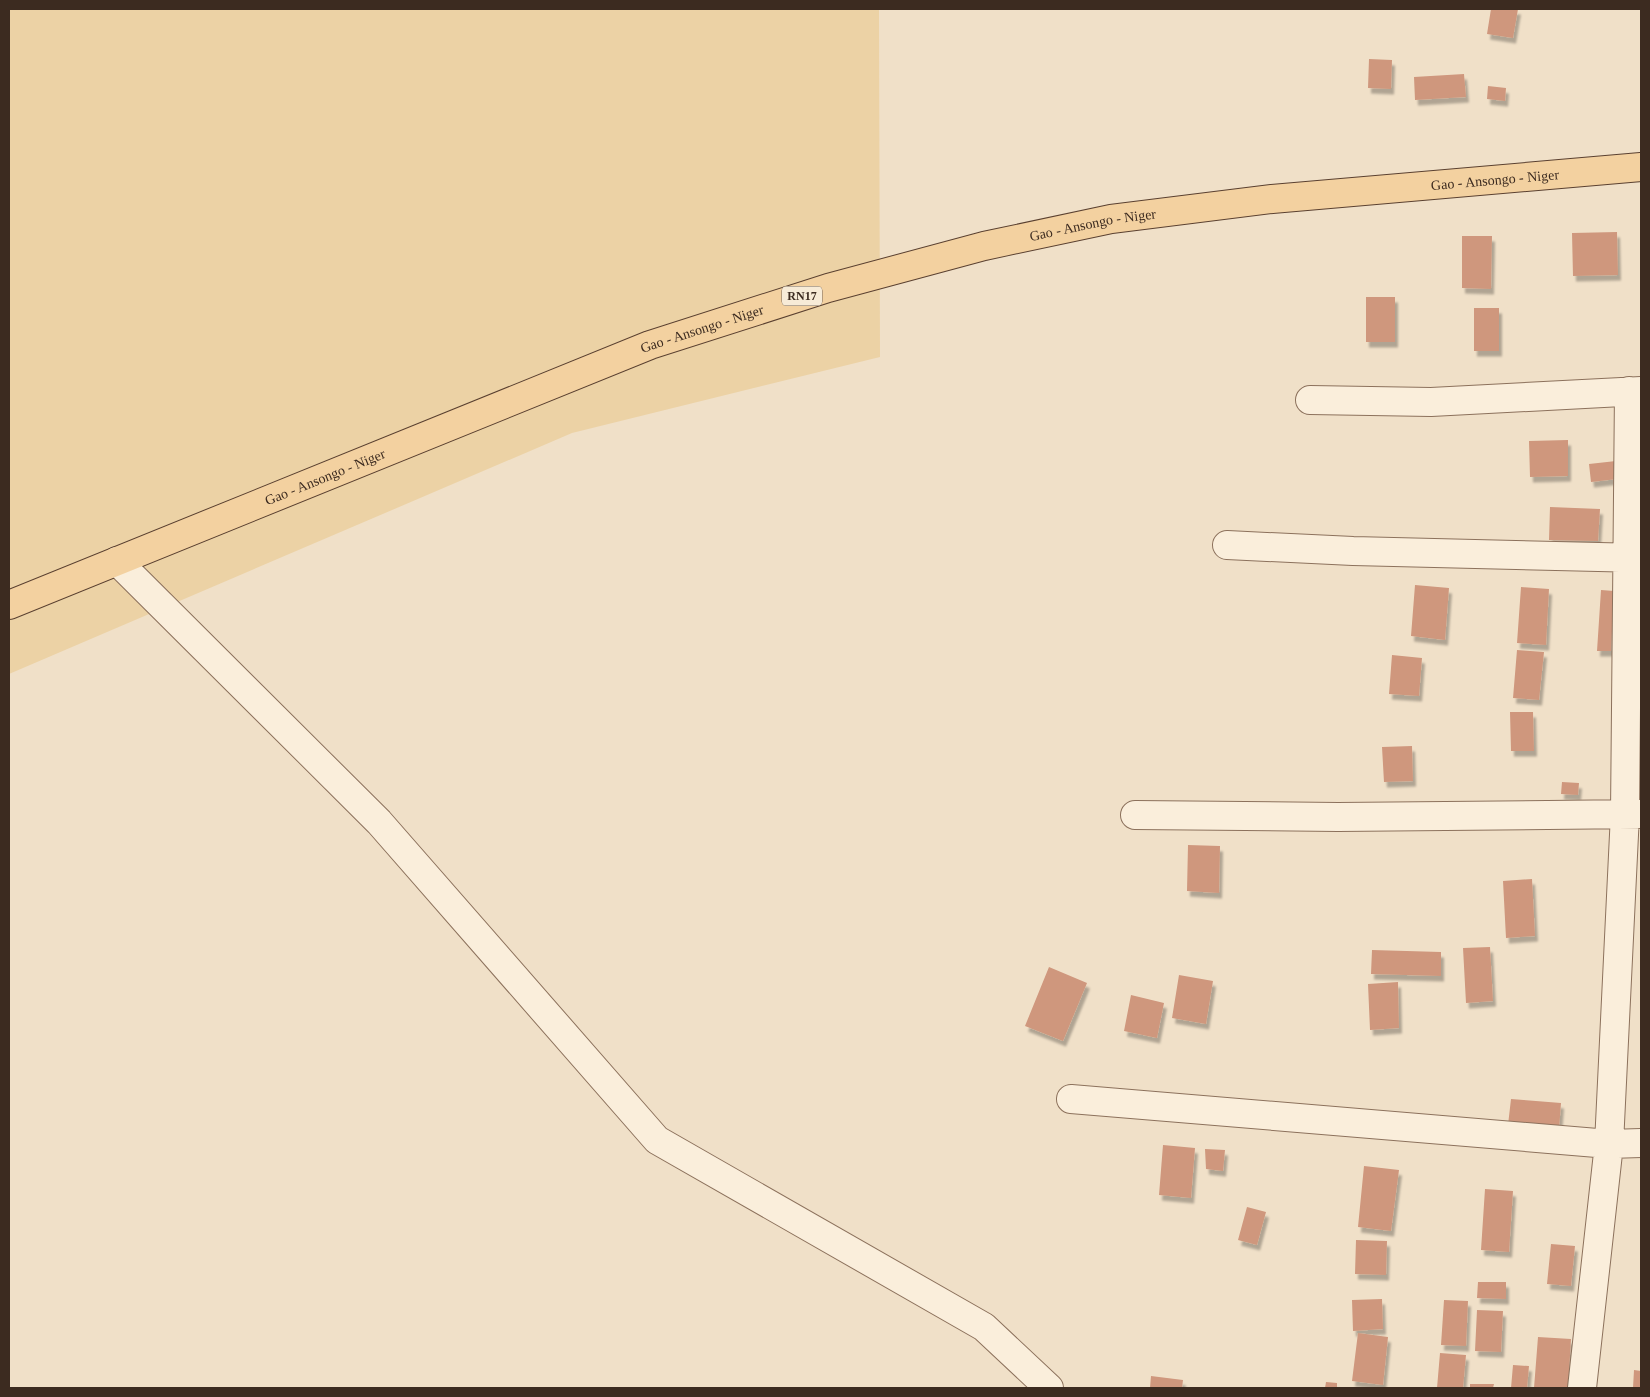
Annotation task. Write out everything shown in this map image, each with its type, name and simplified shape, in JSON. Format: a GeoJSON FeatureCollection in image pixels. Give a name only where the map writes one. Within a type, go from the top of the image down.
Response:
{"type":"FeatureCollection","features":[{"type":"Feature","properties":{"kind":"main road","name":"Gao - Ansongo - Niger"},"geometry":{"type":"LineString","coordinates":[[9,605],[650,345],[828,288],[975,248],[1111,219],[1272,199],[1641,167]]}},
{"type":"Feature","properties":{"kind":"street"},"geometry":{"type":"LineString","coordinates":[[1310,400],[1431,402],[1635,391],[1633,814],[1609,1144],[1582,1388]]}},
{"type":"Feature","properties":{"kind":"street"},"geometry":{"type":"LineString","coordinates":[[1228,545],[1353,551],[1634,557]]}},
{"type":"Feature","properties":{"kind":"street"},"geometry":{"type":"LineString","coordinates":[[117,561],[379,822],[657,1140],[984,1327],[1049,1388]]}},
{"type":"Feature","properties":{"kind":"street"},"geometry":{"type":"LineString","coordinates":[[1135,814],[1348,817],[1633,814]]}},
{"type":"Feature","properties":{"kind":"street"},"geometry":{"type":"LineString","coordinates":[[1071,1099],[1609,1144],[1641,1143]]}},
{"type":"Feature","properties":{"kind":"sand"},"geometry":{"type":"Polygon","coordinates":[[[9,9],[879,9],[880,357],[572,433],[9,674],[9,9]]]}},
{"type":"Feature","properties":{"kind":"building"},"geometry":{"type":"Polygon","coordinates":[[[1491,9],[1518,9],[1513,38],[1487,34],[1491,9]]]}},
{"type":"Feature","properties":{"kind":"building"},"geometry":{"type":"Polygon","coordinates":[[[1369,59],[1392,60],[1391,89],[1368,88],[1369,59]]]}},
{"type":"Feature","properties":{"kind":"building"},"geometry":{"type":"Polygon","coordinates":[[[1464,74],[1466,97],[1415,100],[1414,77],[1464,74]]]}},
{"type":"Feature","properties":{"kind":"building"},"geometry":{"type":"Polygon","coordinates":[[[1488,86],[1506,88],[1505,101],[1487,99],[1488,86]]]}},
{"type":"Feature","properties":{"kind":"building"},"geometry":{"type":"Polygon","coordinates":[[[1617,232],[1618,275],[1573,276],[1572,233],[1617,232]]]}},
{"type":"Feature","properties":{"kind":"building"},"geometry":{"type":"Polygon","coordinates":[[[1462,236],[1492,236],[1491,289],[1462,288],[1462,236]]]}},
{"type":"Feature","properties":{"kind":"building"},"geometry":{"type":"Polygon","coordinates":[[[1366,297],[1395,297],[1395,342],[1366,342],[1366,297]]]}},
{"type":"Feature","properties":{"kind":"building"},"geometry":{"type":"Polygon","coordinates":[[[1474,308],[1499,308],[1499,351],[1474,351],[1474,308]]]}},
{"type":"Feature","properties":{"kind":"building"},"geometry":{"type":"Polygon","coordinates":[[[1568,440],[1568,476],[1530,477],[1529,441],[1568,440]]]}},
{"type":"Feature","properties":{"kind":"building"},"geometry":{"type":"Polygon","coordinates":[[[1616,461],[1617,479],[1591,482],[1589,464],[1616,461]]]}},
{"type":"Feature","properties":{"kind":"building"},"geometry":{"type":"Polygon","coordinates":[[[1550,507],[1600,509],[1598,541],[1549,540],[1550,507]]]}},
{"type":"Feature","properties":{"kind":"building"},"geometry":{"type":"Polygon","coordinates":[[[1415,585],[1449,588],[1445,640],[1411,636],[1415,585]]]}},
{"type":"Feature","properties":{"kind":"building"},"geometry":{"type":"Polygon","coordinates":[[[1521,587],[1549,589],[1546,645],[1517,643],[1521,587]]]}},
{"type":"Feature","properties":{"kind":"building"},"geometry":{"type":"Polygon","coordinates":[[[1601,590],[1614,591],[1611,651],[1597,651],[1601,590]]]}},
{"type":"Feature","properties":{"kind":"building"},"geometry":{"type":"Polygon","coordinates":[[[1517,650],[1544,652],[1539,700],[1513,698],[1517,650]]]}},
{"type":"Feature","properties":{"kind":"building"},"geometry":{"type":"Polygon","coordinates":[[[1392,655],[1422,658],[1419,696],[1389,694],[1392,655]]]}},
{"type":"Feature","properties":{"kind":"building"},"geometry":{"type":"Polygon","coordinates":[[[1510,712],[1533,712],[1534,751],[1511,751],[1510,712]]]}},
{"type":"Feature","properties":{"kind":"building"},"geometry":{"type":"Polygon","coordinates":[[[1412,746],[1413,781],[1384,782],[1382,747],[1412,746]]]}},
{"type":"Feature","properties":{"kind":"building"},"geometry":{"type":"Polygon","coordinates":[[[1562,782],[1579,783],[1578,795],[1561,794],[1562,782]]]}},
{"type":"Feature","properties":{"kind":"building"},"geometry":{"type":"Polygon","coordinates":[[[1188,845],[1220,846],[1219,893],[1187,891],[1188,845]]]}},
{"type":"Feature","properties":{"kind":"building"},"geometry":{"type":"Polygon","coordinates":[[[1532,879],[1535,936],[1506,938],[1503,881],[1532,879]]]}},
{"type":"Feature","properties":{"kind":"building"},"geometry":{"type":"Polygon","coordinates":[[[1490,947],[1493,1001],[1466,1003],[1463,948],[1490,947]]]}},
{"type":"Feature","properties":{"kind":"building"},"geometry":{"type":"Polygon","coordinates":[[[1372,950],[1441,952],[1441,976],[1371,974],[1372,950]]]}},
{"type":"Feature","properties":{"kind":"building"},"geometry":{"type":"Polygon","coordinates":[[[1049,967],[1087,983],[1063,1041],[1025,1026],[1049,967]]]}},
{"type":"Feature","properties":{"kind":"building"},"geometry":{"type":"Polygon","coordinates":[[[1179,975],[1213,981],[1206,1024],[1172,1018],[1179,975]]]}},
{"type":"Feature","properties":{"kind":"building"},"geometry":{"type":"Polygon","coordinates":[[[1398,982],[1399,1028],[1370,1030],[1368,984],[1398,982]]]}},
{"type":"Feature","properties":{"kind":"building"},"geometry":{"type":"Polygon","coordinates":[[[1131,995],[1164,1003],[1157,1038],[1124,1031],[1131,995]]]}},
{"type":"Feature","properties":{"kind":"building"},"geometry":{"type":"Polygon","coordinates":[[[1511,1099],[1561,1103],[1559,1129],[1508,1125],[1511,1099]]]}},
{"type":"Feature","properties":{"kind":"building"},"geometry":{"type":"Polygon","coordinates":[[[1163,1145],[1195,1148],[1191,1198],[1159,1195],[1163,1145]]]}},
{"type":"Feature","properties":{"kind":"building"},"geometry":{"type":"Polygon","coordinates":[[[1205,1149],[1225,1150],[1223,1171],[1206,1169],[1205,1149]]]}},
{"type":"Feature","properties":{"kind":"building"},"geometry":{"type":"Polygon","coordinates":[[[1364,1166],[1399,1170],[1391,1231],[1358,1227],[1364,1166]]]}},
{"type":"Feature","properties":{"kind":"building"},"geometry":{"type":"Polygon","coordinates":[[[1485,1189],[1513,1191],[1509,1252],[1481,1250],[1485,1189]]]}},
{"type":"Feature","properties":{"kind":"building"},"geometry":{"type":"Polygon","coordinates":[[[1247,1207],[1266,1212],[1257,1245],[1238,1240],[1247,1207]]]}},
{"type":"Feature","properties":{"kind":"building"},"geometry":{"type":"Polygon","coordinates":[[[1356,1240],[1387,1241],[1386,1275],[1355,1274],[1356,1240]]]}},
{"type":"Feature","properties":{"kind":"building"},"geometry":{"type":"Polygon","coordinates":[[[1551,1244],[1575,1246],[1571,1286],[1547,1284],[1551,1244]]]}},
{"type":"Feature","properties":{"kind":"building"},"geometry":{"type":"Polygon","coordinates":[[[1478,1282],[1506,1282],[1506,1299],[1477,1298],[1478,1282]]]}},
{"type":"Feature","properties":{"kind":"building"},"geometry":{"type":"Polygon","coordinates":[[[1382,1299],[1383,1329],[1353,1331],[1352,1300],[1382,1299]]]}},
{"type":"Feature","properties":{"kind":"building"},"geometry":{"type":"Polygon","coordinates":[[[1444,1300],[1468,1301],[1466,1346],[1441,1345],[1444,1300]]]}},
{"type":"Feature","properties":{"kind":"building"},"geometry":{"type":"Polygon","coordinates":[[[1477,1310],[1503,1311],[1501,1352],[1475,1351],[1477,1310]]]}},
{"type":"Feature","properties":{"kind":"building"},"geometry":{"type":"Polygon","coordinates":[[[1358,1333],[1388,1337],[1383,1385],[1352,1381],[1358,1333]]]}},
{"type":"Feature","properties":{"kind":"building"},"geometry":{"type":"Polygon","coordinates":[[[1538,1337],[1571,1339],[1568,1388],[1534,1388],[1538,1337]]]}},
{"type":"Feature","properties":{"kind":"building"},"geometry":{"type":"Polygon","coordinates":[[[1440,1353],[1466,1355],[1463,1388],[1437,1388],[1440,1353]]]}},
{"type":"Feature","properties":{"kind":"building"},"geometry":{"type":"Polygon","coordinates":[[[1513,1365],[1529,1366],[1527,1388],[1511,1388],[1513,1365]]]}},
{"type":"Feature","properties":{"kind":"building"},"geometry":{"type":"Polygon","coordinates":[[[1634,1370],[1641,1371],[1641,1388],[1633,1388],[1634,1370]]]}},
{"type":"Feature","properties":{"kind":"building"},"geometry":{"type":"Polygon","coordinates":[[[1151,1376],[1183,1380],[1182,1388],[1150,1388],[1151,1376]]]}},
{"type":"Feature","properties":{"kind":"building"},"geometry":{"type":"Polygon","coordinates":[[[1326,1382],[1337,1383],[1337,1388],[1325,1388],[1326,1382]]]}},
{"type":"Feature","properties":{"kind":"building"},"geometry":{"type":"Polygon","coordinates":[[[1470,1384],[1494,1384],[1493,1388],[1470,1388],[1470,1384]]]}}]}
